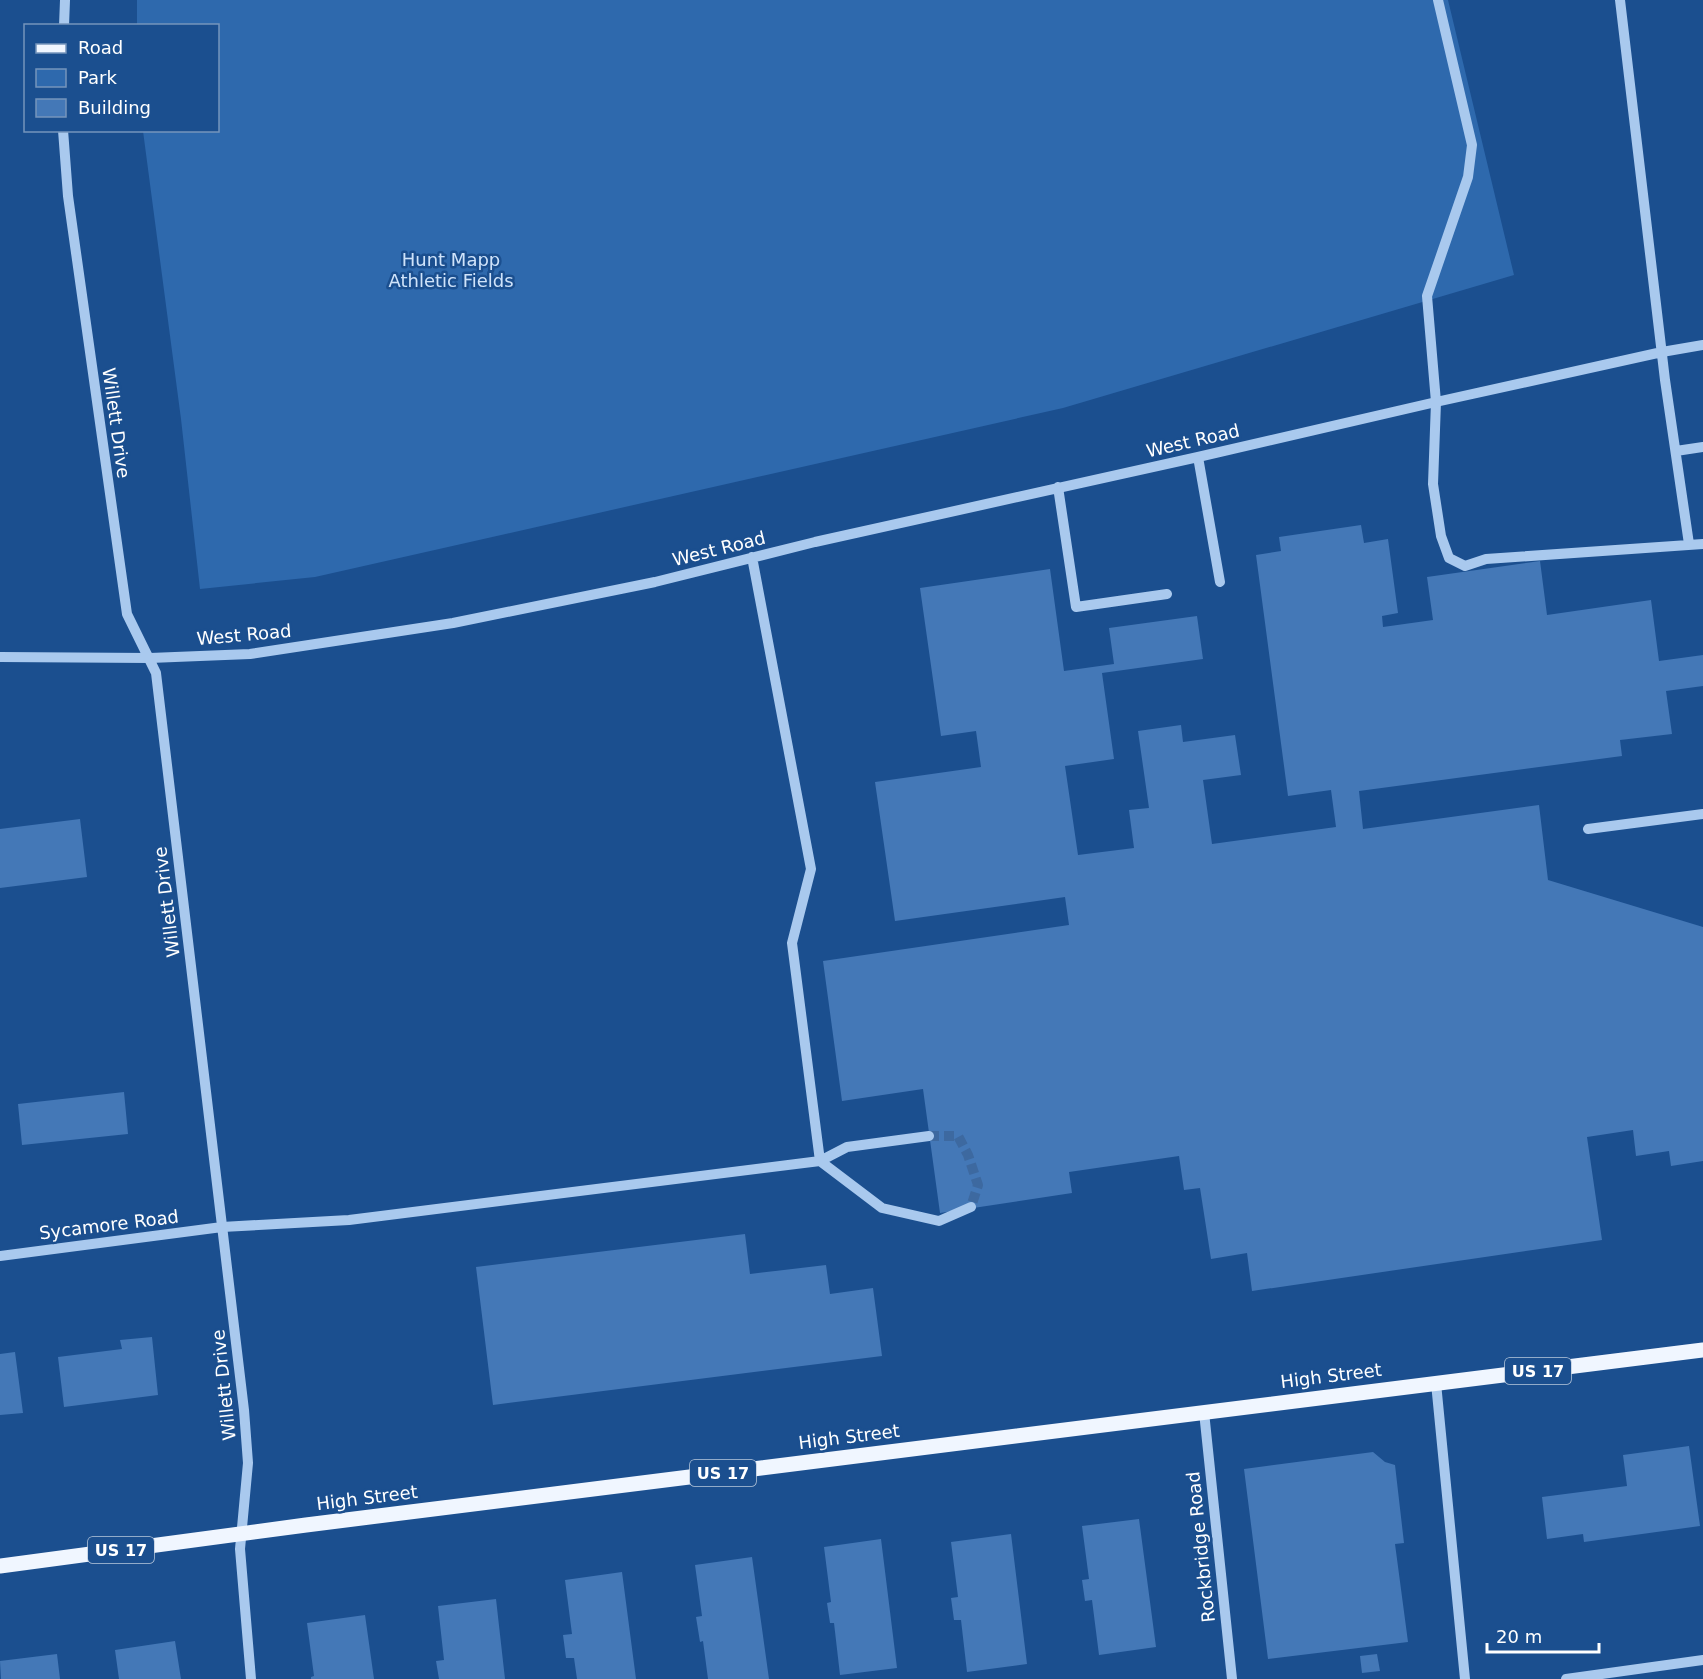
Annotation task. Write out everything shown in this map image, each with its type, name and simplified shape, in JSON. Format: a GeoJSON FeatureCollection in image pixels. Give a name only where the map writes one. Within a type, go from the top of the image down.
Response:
{"type":"FeatureCollection","features":[{"type":"Feature","properties":{"kind":"main road","name":"High Street"},"geometry":{"type":"LineString","coordinates":[[0,1566],[1703,1350]]}},
{"type":"Feature","properties":{"kind":"street"},"geometry":{"type":"LineString","coordinates":[[64,24],[65,0]]}},
{"type":"Feature","properties":{"kind":"street"},"geometry":{"type":"LineString","coordinates":[[1438,0],[1472,145],[1468,177],[1427,296],[1436,402],[1433,484],[1441,536],[1449,558],[1465,566],[1486,559],[1703,544]]}},
{"type":"Feature","properties":{"kind":"street"},"geometry":{"type":"LineString","coordinates":[[1620,0],[1662,352],[1689,544]]}},
{"type":"Feature","properties":{"kind":"street","name":"Willett Drive"},"geometry":{"type":"LineString","coordinates":[[63,132],[68,196],[127,614],[156,673],[244,1410],[248,1463],[240,1549],[251,1679]]}},
{"type":"Feature","properties":{"kind":"street","name":"West Road"},"geometry":{"type":"LineString","coordinates":[[0,657],[150,658],[250,654],[453,623],[655,582],[753,557],[1058,487],[1662,352],[1703,345]]}},
{"type":"Feature","properties":{"kind":"street"},"geometry":{"type":"LineString","coordinates":[[1676,451],[1703,447]]}},
{"type":"Feature","properties":{"kind":"street"},"geometry":{"type":"LineString","coordinates":[[1198,457],[1220,582]]}},
{"type":"Feature","properties":{"kind":"street"},"geometry":{"type":"LineString","coordinates":[[1058,487],[1076,607],[1167,594]]}},
{"type":"Feature","properties":{"kind":"street"},"geometry":{"type":"LineString","coordinates":[[753,557],[811,869],[792,943],[820,1161],[882,1208],[939,1221],[971,1207]]}},
{"type":"Feature","properties":{"kind":"street"},"geometry":{"type":"LineString","coordinates":[[1588,829],[1703,814]]}},
{"type":"Feature","properties":{"kind":"street"},"geometry":{"type":"LineString","coordinates":[[820,1161],[847,1147],[929,1136]]}},
{"type":"Feature","properties":{"kind":"street","name":"Sycamore Road"},"geometry":{"type":"LineString","coordinates":[[0,1256],[222,1227],[349,1220],[820,1161]]}},
{"type":"Feature","properties":{"kind":"street"},"geometry":{"type":"LineString","coordinates":[[1436,1383],[1465,1679]]}},
{"type":"Feature","properties":{"kind":"street","name":"Rockbridge Road"},"geometry":{"type":"LineString","coordinates":[[1204,1412],[1232,1679]]}},
{"type":"Feature","properties":{"kind":"street"},"geometry":{"type":"LineString","coordinates":[[1566,1679],[1703,1660]]}},
{"type":"Feature","properties":{"kind":"green space","name":"Hunt Mapp Athletic Fields"},"geometry":{"type":"Polygon","coordinates":[[[137,0],[1448,0],[1514,275],[1063,408],[315,577],[200,589],[181,419],[143,132],[219,132],[219,24],[137,24],[137,0]]]}},
{"type":"Feature","properties":{"kind":"building"},"geometry":{"type":"Polygon","coordinates":[[[1361,525],[1364,543],[1388,539],[1398,613],[1382,616],[1383,627],[1433,620],[1427,577],[1540,561],[1547,615],[1651,600],[1659,661],[1703,655],[1703,686],[1666,691],[1672,734],[1620,740],[1622,756],[1359,791],[1363,829],[1539,805],[1548,880],[1703,927],[1703,1161],[1671,1166],[1669,1151],[1636,1156],[1633,1130],[1587,1137],[1602,1240],[1252,1291],[1247,1253],[1211,1259],[1200,1188],[1184,1190],[1179,1156],[1069,1172],[1072,1193],[940,1213],[923,1089],[842,1101],[823,961],[1069,925],[1065,897],[895,921],[875,782],[981,767],[976,731],[941,736],[920,588],[1050,569],[1064,671],[1114,664],[1109,628],[1197,616],[1203,659],[1102,673],[1114,759],[1065,766],[1078,855],[1134,848],[1129,810],[1149,808],[1138,731],[1181,725],[1183,742],[1235,735],[1241,775],[1203,780],[1212,844],[1336,827],[1331,790],[1288,796],[1256,555],[1281,551],[1279,537],[1361,525]]]}},
{"type":"Feature","properties":{"kind":"building"},"geometry":{"type":"Polygon","coordinates":[[[80,819],[87,877],[0,888],[0,829],[80,819]]]}},
{"type":"Feature","properties":{"kind":"building"},"geometry":{"type":"Polygon","coordinates":[[[124,1092],[128,1134],[22,1145],[18,1104],[124,1092]]]}},
{"type":"Feature","properties":{"kind":"building"},"geometry":{"type":"Polygon","coordinates":[[[745,1234],[750,1274],[826,1265],[830,1294],[873,1288],[882,1356],[493,1405],[476,1267],[745,1234]]]}},
{"type":"Feature","properties":{"kind":"building"},"geometry":{"type":"Polygon","coordinates":[[[152,1337],[158,1395],[64,1407],[58,1357],[122,1349],[120,1340],[152,1337]]]}},
{"type":"Feature","properties":{"kind":"building"},"geometry":{"type":"Polygon","coordinates":[[[15,1352],[23,1413],[0,1415],[0,1354],[15,1352]]]}},
{"type":"Feature","properties":{"kind":"building"},"geometry":{"type":"Polygon","coordinates":[[[1689,1446],[1700,1526],[1584,1542],[1583,1534],[1547,1539],[1542,1497],[1627,1486],[1623,1455],[1689,1446]]]}},
{"type":"Feature","properties":{"kind":"building"},"geometry":{"type":"Polygon","coordinates":[[[1373,1452],[1385,1462],[1395,1465],[1404,1543],[1395,1544],[1408,1642],[1268,1659],[1244,1469],[1373,1452]]]}},
{"type":"Feature","properties":{"kind":"building"},"geometry":{"type":"Polygon","coordinates":[[[1139,1519],[1156,1647],[1099,1655],[1092,1600],[1085,1601],[1082,1580],[1089,1579],[1082,1526],[1139,1519]]]}},
{"type":"Feature","properties":{"kind":"building"},"geometry":{"type":"Polygon","coordinates":[[[1011,1534],[1027,1664],[967,1672],[961,1620],[954,1620],[951,1598],[958,1597],[951,1542],[1011,1534]]]}},
{"type":"Feature","properties":{"kind":"building"},"geometry":{"type":"Polygon","coordinates":[[[881,1539],[897,1668],[840,1675],[834,1623],[830,1623],[827,1603],[831,1602],[824,1547],[881,1539]]]}},
{"type":"Feature","properties":{"kind":"building"},"geometry":{"type":"Polygon","coordinates":[[[752,1557],[769,1679],[708,1679],[703,1641],[700,1642],[696,1617],[702,1616],[695,1565],[752,1557]]]}},
{"type":"Feature","properties":{"kind":"building"},"geometry":{"type":"Polygon","coordinates":[[[622,1572],[636,1679],[577,1679],[574,1658],[566,1658],[563,1635],[572,1634],[565,1580],[622,1572]]]}},
{"type":"Feature","properties":{"kind":"building"},"geometry":{"type":"Polygon","coordinates":[[[496,1599],[505,1679],[439,1679],[436,1661],[444,1660],[438,1606],[496,1599]]]}},
{"type":"Feature","properties":{"kind":"building"},"geometry":{"type":"Polygon","coordinates":[[[365,1615],[374,1679],[311,1679],[314,1676],[307,1623],[365,1615]]]}},
{"type":"Feature","properties":{"kind":"building"},"geometry":{"type":"Polygon","coordinates":[[[175,1641],[181,1679],[119,1679],[115,1650],[175,1641]]]}},
{"type":"Feature","properties":{"kind":"building"},"geometry":{"type":"Polygon","coordinates":[[[57,1654],[60,1679],[1,1679],[0,1661],[57,1654]]]}},
{"type":"Feature","properties":{"kind":"building"},"geometry":{"type":"Polygon","coordinates":[[[1377,1654],[1380,1671],[1362,1673],[1360,1656],[1377,1654]]]}},
{"type":"Feature","properties":{"kind":"tunnel"},"geometry":{"type":"LineString","coordinates":[[929,1136],[958,1136],[968,1155],[978,1185],[971,1207]]}}]}
